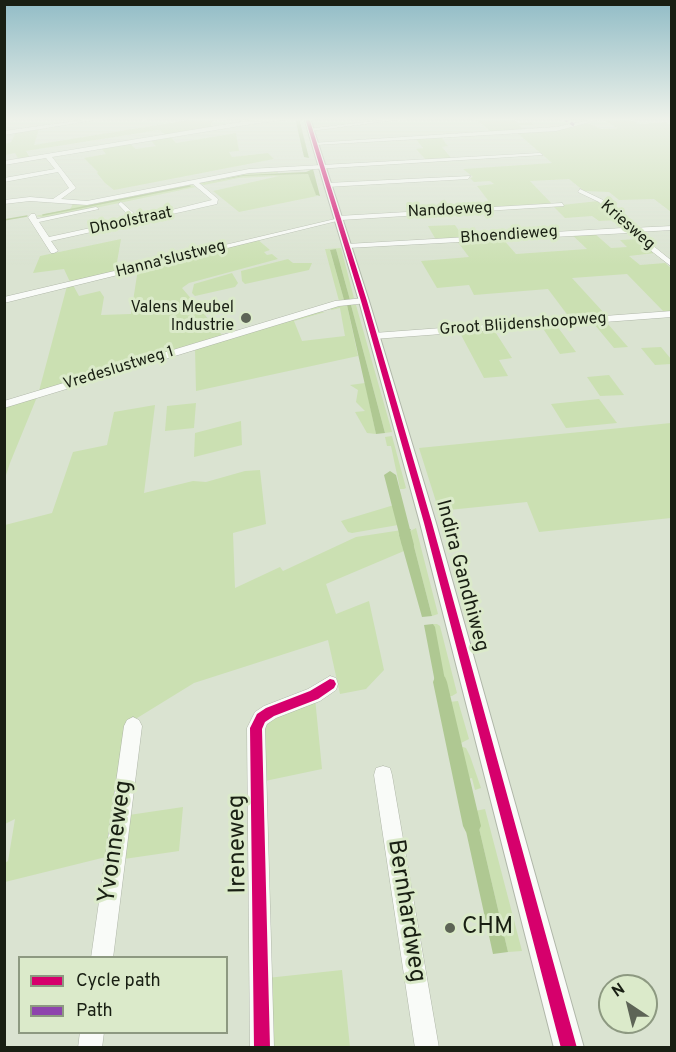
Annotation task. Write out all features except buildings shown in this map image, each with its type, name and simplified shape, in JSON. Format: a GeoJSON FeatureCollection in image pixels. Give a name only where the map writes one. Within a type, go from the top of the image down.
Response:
{"type":"FeatureCollection","features":[{"type":"Feature","properties":{"kind":"main road","name":"Indira Gandhiweg"},"geometry":{"type":"LineString","coordinates":[[317,167],[327,185],[347,246],[360,302],[374,336],[453,612],[568,1047]]}},
{"type":"Feature","properties":{"kind":"street"},"geometry":{"type":"LineString","coordinates":[[54,251],[32,217],[34,213],[73,188],[58,167]]}},
{"type":"Feature","properties":{"kind":"street"},"geometry":{"type":"LineString","coordinates":[[4,202],[30,199],[87,203],[249,171],[315,167]]}},
{"type":"Feature","properties":{"kind":"street"},"geometry":{"type":"LineString","coordinates":[[4,180],[60,170]]}},
{"type":"Feature","properties":{"kind":"street"},"geometry":{"type":"LineString","coordinates":[[327,185],[468,177]]}},
{"type":"Feature","properties":{"kind":"street"},"geometry":{"type":"LineString","coordinates":[[194,182],[201,188]]}},
{"type":"Feature","properties":{"kind":"street"},"geometry":{"type":"LineString","coordinates":[[35,221],[201,188]]}},
{"type":"Feature","properties":{"kind":"street","name":"Dhoolstraat"},"geometry":{"type":"LineString","coordinates":[[47,240],[215,203],[216,200],[201,188]]}},
{"type":"Feature","properties":{"kind":"street","name":"Kriesweg"},"geometry":{"type":"LineString","coordinates":[[580,191],[601,201],[629,230],[672,265]]}},
{"type":"Feature","properties":{"kind":"street"},"geometry":{"type":"LineString","coordinates":[[121,204],[137,220]]}},
{"type":"Feature","properties":{"kind":"street","name":"Nandoeweg"},"geometry":{"type":"LineString","coordinates":[[338,219],[562,205]]}},
{"type":"Feature","properties":{"kind":"street","name":"Hanna'slustweg"},"geometry":{"type":"LineString","coordinates":[[4,300],[338,219]]}},
{"type":"Feature","properties":{"kind":"street","name":"Bhoendieweg"},"geometry":{"type":"LineString","coordinates":[[347,246],[672,228]]}},
{"type":"Feature","properties":{"kind":"street","name":"Vredeslustweg 1"},"geometry":{"type":"LineString","coordinates":[[4,405],[338,303],[360,302]]}},
{"type":"Feature","properties":{"kind":"street","name":"Groot Blijdenshoopweg"},"geometry":{"type":"LineString","coordinates":[[374,336],[672,314]]}},
{"type":"Feature","properties":{"kind":"street","name":"Ireneweg"},"geometry":{"type":"LineString","coordinates":[[262,1047],[256,728],[261,718],[270,712],[314,695],[330,684]]}},
{"type":"Feature","properties":{"kind":"street","name":"Yvonneweg"},"geometry":{"type":"LineString","coordinates":[[102,956],[133,726]]}},
{"type":"Feature","properties":{"kind":"street","name":"Bernhardweg"},"geometry":{"type":"LineString","coordinates":[[383,775],[427,1047]]}},
{"type":"Feature","properties":{"kind":"shaded area"},"geometry":{"type":"Polygon","coordinates":[[[93,167],[232,167],[114,190],[105,183],[93,167]]]}},
{"type":"Feature","properties":{"kind":"shaded area"},"geometry":{"type":"Polygon","coordinates":[[[671,167],[671,212],[654,199],[619,200],[609,192],[584,191],[569,179],[530,181],[552,204],[494,208],[477,186],[494,184],[490,181],[474,182],[470,178],[473,177],[463,169],[671,167]]]}},
{"type":"Feature","properties":{"kind":"shaded area"},"geometry":{"type":"Polygon","coordinates":[[[313,169],[320,196],[316,195],[308,174],[244,176],[205,183],[243,175],[306,172],[313,169]]]}},
{"type":"Feature","properties":{"kind":"shaded area"},"geometry":{"type":"Polygon","coordinates":[[[277,170],[278,173],[243,175],[205,183],[244,176],[308,174],[317,196],[239,212],[213,191],[279,176],[239,178],[204,185],[199,183],[242,174],[277,170]]]}},
{"type":"Feature","properties":{"kind":"shaded area"},"geometry":{"type":"Polygon","coordinates":[[[190,184],[196,187],[47,218],[35,216],[70,209],[73,204],[88,204],[190,184]]]}},
{"type":"Feature","properties":{"kind":"shaded area"},"geometry":{"type":"Polygon","coordinates":[[[598,201],[619,220],[599,221],[592,216],[565,218],[553,206],[598,201]]]}},
{"type":"Feature","properties":{"kind":"shaded area"},"geometry":{"type":"Polygon","coordinates":[[[455,225],[464,238],[436,240],[428,226],[455,225]]]}},
{"type":"Feature","properties":{"kind":"shaded area"},"geometry":{"type":"Polygon","coordinates":[[[593,232],[611,248],[627,247],[620,240],[639,239],[655,253],[629,256],[640,265],[665,263],[671,268],[671,311],[663,311],[627,274],[572,278],[604,313],[569,317],[548,289],[474,295],[469,285],[437,288],[421,261],[469,257],[457,241],[502,238],[516,254],[587,249],[570,233],[593,232]]]}},
{"type":"Feature","properties":{"kind":"shaded area"},"geometry":{"type":"Polygon","coordinates":[[[121,239],[116,268],[118,271],[70,282],[64,269],[33,273],[40,256],[121,239]]]}},
{"type":"Feature","properties":{"kind":"shaded area"},"geometry":{"type":"Polygon","coordinates":[[[257,239],[270,250],[264,252],[267,255],[272,254],[278,259],[189,283],[182,288],[222,335],[39,391],[67,286],[73,285],[79,296],[100,291],[104,297],[101,315],[131,314],[138,269],[257,239]]]}},
{"type":"Feature","properties":{"kind":"shaded area"},"geometry":{"type":"Polygon","coordinates":[[[341,248],[354,298],[350,300],[336,249],[330,250],[344,300],[339,301],[325,249],[341,248]]]}},
{"type":"Feature","properties":{"kind":"shaded area"},"geometry":{"type":"Polygon","coordinates":[[[336,249],[350,300],[344,300],[330,250],[336,249]]]}},
{"type":"Feature","properties":{"kind":"shaded area"},"geometry":{"type":"Polygon","coordinates":[[[288,259],[293,263],[312,263],[309,270],[245,284],[242,281],[241,271],[288,259]]]}},
{"type":"Feature","properties":{"kind":"shaded area"},"geometry":{"type":"Polygon","coordinates":[[[232,273],[238,283],[235,287],[195,296],[192,293],[194,284],[232,273]]]}},
{"type":"Feature","properties":{"kind":"shaded area"},"geometry":{"type":"Polygon","coordinates":[[[347,305],[358,356],[196,391],[195,348],[314,312],[325,312],[294,321],[302,341],[345,336],[340,308],[331,310],[330,308],[347,305]]]}},
{"type":"Feature","properties":{"kind":"shaded area"},"geometry":{"type":"Polygon","coordinates":[[[347,305],[351,305],[385,433],[376,434],[347,305]]]}},
{"type":"Feature","properties":{"kind":"shaded area"},"geometry":{"type":"Polygon","coordinates":[[[351,305],[356,305],[392,432],[385,433],[351,305]]]}},
{"type":"Feature","properties":{"kind":"shaded area"},"geometry":{"type":"Polygon","coordinates":[[[607,323],[628,347],[614,348],[594,324],[607,323]]]}},
{"type":"Feature","properties":{"kind":"shaded area"},"geometry":{"type":"Polygon","coordinates":[[[557,326],[576,352],[560,354],[542,327],[557,326]]]}},
{"type":"Feature","properties":{"kind":"shaded area"},"geometry":{"type":"Polygon","coordinates":[[[494,330],[512,358],[499,360],[508,376],[484,378],[460,333],[494,330]]]}},
{"type":"Feature","properties":{"kind":"shaded area"},"geometry":{"type":"Polygon","coordinates":[[[661,347],[671,359],[671,364],[655,365],[641,348],[661,347]]]}},
{"type":"Feature","properties":{"kind":"shaded area"},"geometry":{"type":"Polygon","coordinates":[[[609,375],[624,395],[600,396],[587,377],[609,375]]]}},
{"type":"Feature","properties":{"kind":"shaded area"},"geometry":{"type":"Polygon","coordinates":[[[365,383],[376,434],[367,433],[355,412],[365,411],[356,402],[358,390],[350,385],[365,383]]]}},
{"type":"Feature","properties":{"kind":"shaded area"},"geometry":{"type":"Polygon","coordinates":[[[37,397],[10,463],[5,478],[5,407],[37,397]]]}},
{"type":"Feature","properties":{"kind":"shaded area"},"geometry":{"type":"Polygon","coordinates":[[[599,399],[617,423],[566,428],[551,404],[599,399]]]}},
{"type":"Feature","properties":{"kind":"shaded area"},"geometry":{"type":"Polygon","coordinates":[[[196,403],[194,428],[165,431],[167,406],[196,403]]]}},
{"type":"Feature","properties":{"kind":"shaded area"},"geometry":{"type":"Polygon","coordinates":[[[155,405],[144,493],[193,481],[206,482],[245,471],[260,470],[266,524],[233,533],[235,588],[280,567],[283,571],[356,537],[402,530],[399,535],[404,551],[326,584],[336,614],[369,601],[384,670],[366,689],[340,694],[328,640],[194,683],[129,723],[110,856],[5,882],[5,863],[8,861],[15,819],[5,824],[5,525],[52,513],[73,452],[107,445],[114,412],[155,405]]]}},
{"type":"Feature","properties":{"kind":"shaded area"},"geometry":{"type":"Polygon","coordinates":[[[241,421],[242,445],[194,457],[195,433],[241,421]]]}},
{"type":"Feature","properties":{"kind":"shaded area"},"geometry":{"type":"Polygon","coordinates":[[[671,423],[671,518],[539,532],[527,502],[439,511],[419,448],[671,423]]]}},
{"type":"Feature","properties":{"kind":"shaded area"},"geometry":{"type":"Polygon","coordinates":[[[392,436],[406,488],[404,489],[400,489],[391,446],[387,446],[385,437],[392,436]]]}},
{"type":"Feature","properties":{"kind":"shaded area"},"geometry":{"type":"Polygon","coordinates":[[[394,505],[398,525],[352,533],[348,532],[341,521],[394,505]]]}},
{"type":"Feature","properties":{"kind":"shaded area"},"geometry":{"type":"Polygon","coordinates":[[[416,528],[438,614],[432,616],[410,531],[416,528]]]}},
{"type":"Feature","properties":{"kind":"shaded area"},"geometry":{"type":"Polygon","coordinates":[[[411,529],[432,616],[422,617],[399,535],[402,530],[411,529]]]}},
{"type":"Feature","properties":{"kind":"shaded area"},"geometry":{"type":"Polygon","coordinates":[[[433,624],[440,626],[457,693],[452,696],[448,696],[433,624]]]}},
{"type":"Feature","properties":{"kind":"shaded area"},"geometry":{"type":"Polygon","coordinates":[[[433,624],[448,696],[438,698],[424,625],[433,624]]]}},
{"type":"Feature","properties":{"kind":"shaded area"},"geometry":{"type":"Polygon","coordinates":[[[315,698],[322,769],[265,781],[264,720],[315,698]]]}},
{"type":"Feature","properties":{"kind":"shaded area"},"geometry":{"type":"Polygon","coordinates":[[[458,701],[469,739],[459,744],[449,702],[458,701]]]}},
{"type":"Feature","properties":{"kind":"shaded area"},"geometry":{"type":"Polygon","coordinates":[[[449,702],[459,744],[450,746],[439,704],[449,702]]]}},
{"type":"Feature","properties":{"kind":"shaded area"},"geometry":{"type":"Polygon","coordinates":[[[463,747],[470,756],[481,788],[475,790],[472,778],[468,779],[460,748],[463,747]]]}},
{"type":"Feature","properties":{"kind":"shaded area"},"geometry":{"type":"Polygon","coordinates":[[[460,748],[468,779],[457,782],[450,751],[460,748]]]}},
{"type":"Feature","properties":{"kind":"shaded area"},"geometry":{"type":"Polygon","coordinates":[[[183,807],[179,851],[124,859],[129,815],[183,807]]]}},
{"type":"Feature","properties":{"kind":"shaded area"},"geometry":{"type":"Polygon","coordinates":[[[485,809],[522,951],[508,952],[475,811],[485,809]]]}},
{"type":"Feature","properties":{"kind":"shaded area"},"geometry":{"type":"Polygon","coordinates":[[[475,811],[508,952],[493,954],[462,813],[475,811]]]}},
{"type":"Feature","properties":{"kind":"shaded area"},"geometry":{"type":"Polygon","coordinates":[[[342,970],[350,1047],[269,1047],[267,978],[342,970]]]}},
{"type":"Feature","properties":{"kind":"waterway"},"geometry":{"type":"LineString","coordinates":[[43,215],[190,186]]}},
{"type":"Feature","properties":{"kind":"waterway"},"geometry":{"type":"LineString","coordinates":[[4,220],[27,216]]}},
{"type":"Feature","properties":{"kind":"waterway"},"geometry":{"type":"LineString","coordinates":[[390,475],[408,545]]}},
{"type":"Feature","properties":{"kind":"waterway"},"geometry":{"type":"LineString","coordinates":[[440,682],[472,826]]}},
{"type":"Feature","properties":{"kind":"cycle path"},"geometry":{"type":"LineString","coordinates":[[322,167],[364,301],[428,523],[569,1048]]}},
{"type":"Feature","properties":{"kind":"cycle path"},"geometry":{"type":"LineString","coordinates":[[262,1048],[256,728],[261,718],[270,712],[314,695],[330,684]]}},
{"type":"Feature","properties":{"kind":"place","name":"Valens Meubel Industrie"},"geometry":{"type":"Point","coordinates":[246,318]}},
{"type":"Feature","properties":{"kind":"place","name":"CHM"},"geometry":{"type":"Point","coordinates":[450,928]}}]}
